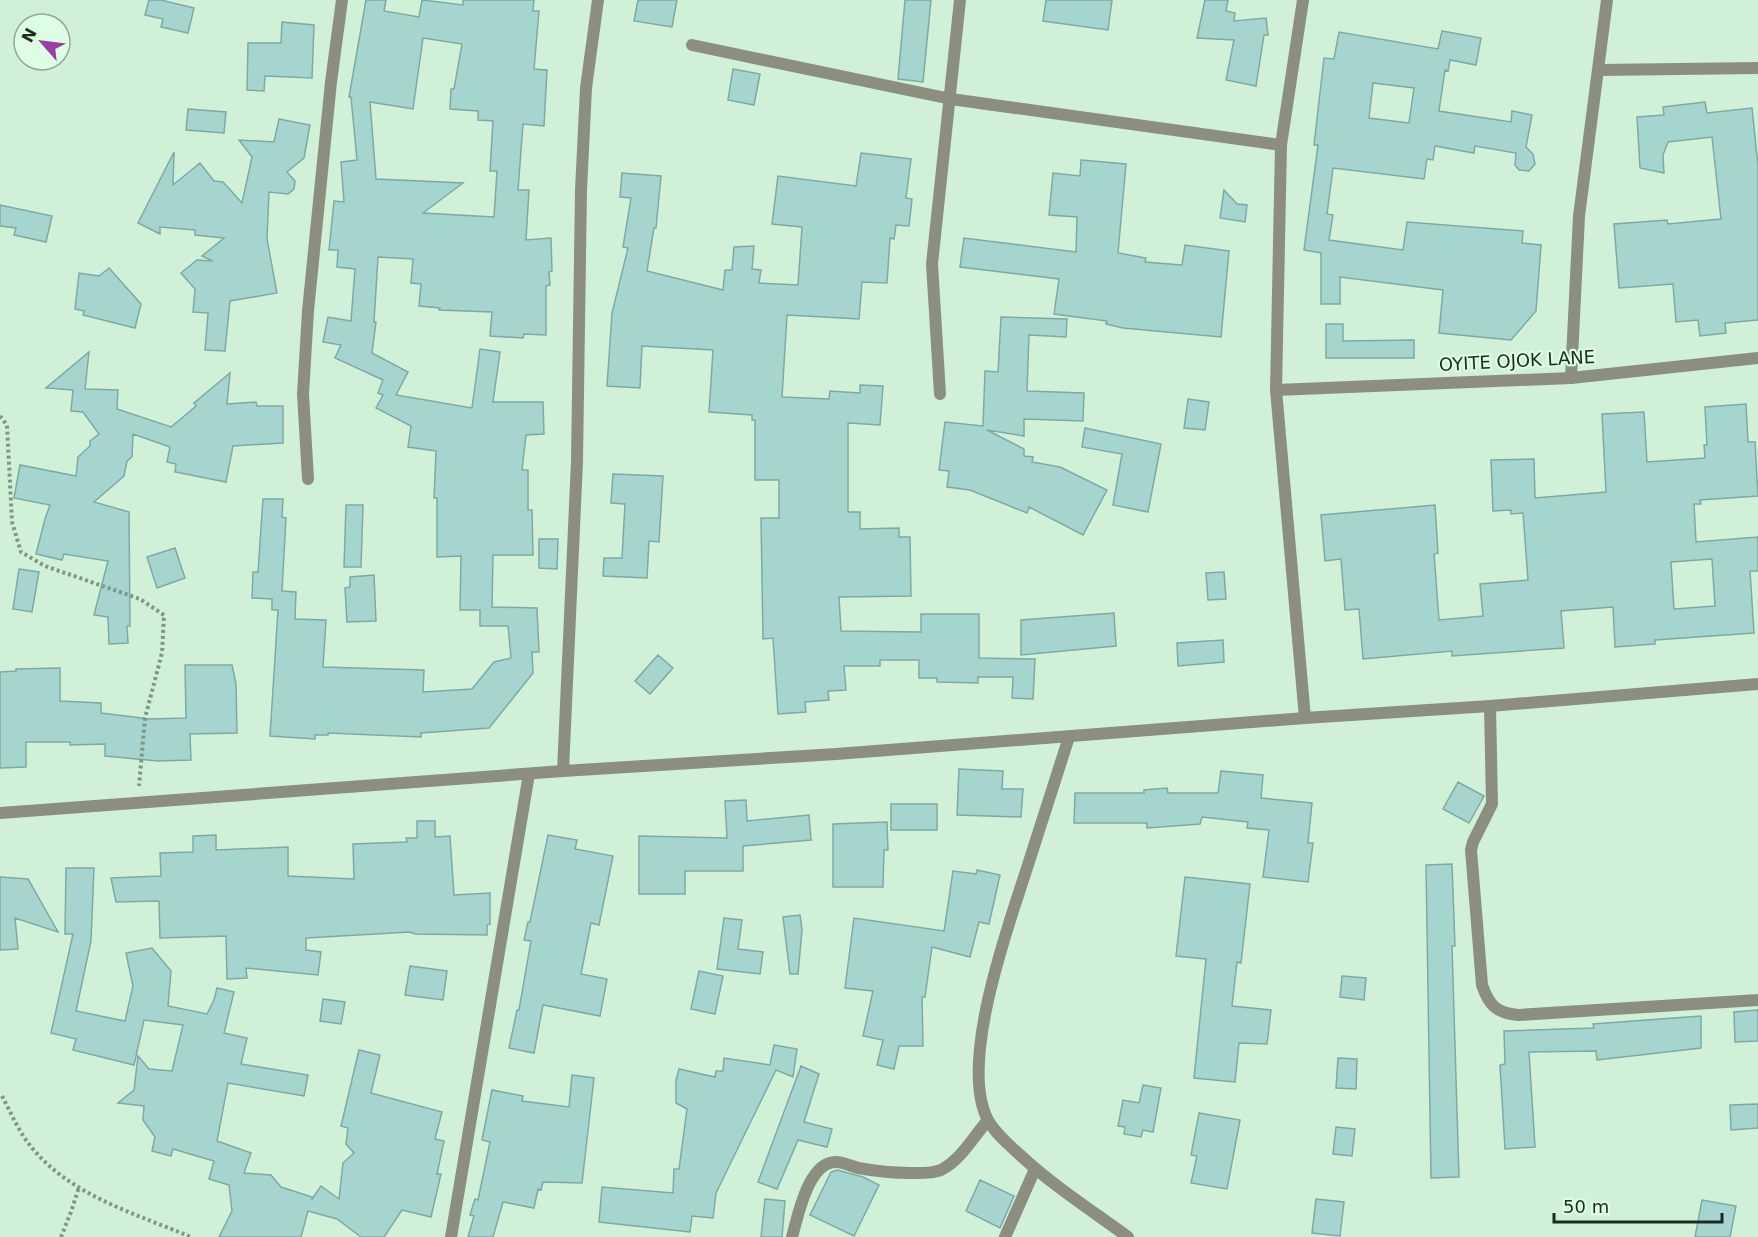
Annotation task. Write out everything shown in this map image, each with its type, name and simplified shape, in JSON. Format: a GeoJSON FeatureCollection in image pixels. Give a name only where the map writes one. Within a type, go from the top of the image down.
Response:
{"type":"FeatureCollection","features":[{"type":"Feature","properties":{"kind":"street"},"geometry":{"type":"LineString","coordinates":[[308,480],[303,394],[308,311],[331,82],[342,0]]}},
{"type":"Feature","properties":{"kind":"street"},"geometry":{"type":"LineString","coordinates":[[563,771],[577,461],[581,190],[586,88],[597,0]]}},
{"type":"Feature","properties":{"kind":"street"},"geometry":{"type":"LineString","coordinates":[[940,394],[932,264],[960,0]]}},
{"type":"Feature","properties":{"kind":"street"},"geometry":{"type":"LineString","coordinates":[[1302,0],[1281,145],[1276,390],[1305,718]]}},
{"type":"Feature","properties":{"kind":"street"},"geometry":{"type":"LineString","coordinates":[[1571,378],[1579,216],[1607,0]]}},
{"type":"Feature","properties":{"kind":"street"},"geometry":{"type":"LineString","coordinates":[[692,45],[951,99],[1281,145]]}},
{"type":"Feature","properties":{"kind":"street"},"geometry":{"type":"LineString","coordinates":[[1599,70],[1758,68]]}},
{"type":"Feature","properties":{"kind":"street","name":"OYITE OJOK LANE"},"geometry":{"type":"LineString","coordinates":[[1276,390],[1571,378],[1758,358]]}},
{"type":"Feature","properties":{"kind":"street"},"geometry":{"type":"LineString","coordinates":[[0,813],[563,771],[1069,737],[1758,684]]}},
{"type":"Feature","properties":{"kind":"street"},"geometry":{"type":"LineString","coordinates":[[1490,706],[1492,804],[1471,850],[1482,985],[1487,1000],[1506,1014],[1518,1015],[1758,1000]]}},
{"type":"Feature","properties":{"kind":"street"},"geometry":{"type":"LineString","coordinates":[[1069,737],[1014,909],[985,1014],[979,1065],[980,1093],[988,1119],[999,1135],[1035,1169],[1128,1237]]}},
{"type":"Feature","properties":{"kind":"street"},"geometry":{"type":"LineString","coordinates":[[452,1237],[529,774]]}},
{"type":"Feature","properties":{"kind":"street"},"geometry":{"type":"LineString","coordinates":[[792,1237],[802,1200],[812,1180],[824,1167],[838,1161],[856,1168],[889,1173],[939,1170],[952,1162],[988,1119]]}},
{"type":"Feature","properties":{"kind":"street"},"geometry":{"type":"LineString","coordinates":[[1005,1237],[1035,1169]]}},
{"type":"Feature","properties":{"kind":"path"},"geometry":{"type":"LineString","coordinates":[[0,416],[7,425],[12,522],[21,552],[45,566],[140,599],[164,615],[162,653],[145,718],[138,802]]}},
{"type":"Feature","properties":{"kind":"path"},"geometry":{"type":"LineString","coordinates":[[2,1096],[28,1144],[59,1176],[96,1197],[191,1237]]}},
{"type":"Feature","properties":{"kind":"path"},"geometry":{"type":"LineString","coordinates":[[61,1237],[79,1187]]}},
{"type":"Feature","properties":{"kind":"building"},"geometry":{"type":"Polygon","coordinates":[[[149,0],[161,0],[194,8],[188,33],[161,27],[163,19],[145,15],[149,0]]]}},
{"type":"Feature","properties":{"kind":"building"},"geometry":{"type":"Polygon","coordinates":[[[366,0],[386,0],[384,11],[419,17],[422,0],[463,5],[463,0],[534,0],[533,11],[539,11],[534,69],[547,70],[544,126],[523,124],[518,190],[529,190],[526,240],[551,238],[552,271],[549,272],[550,285],[546,286],[546,335],[524,334],[523,338],[490,336],[492,312],[439,310],[440,308],[419,306],[421,284],[411,283],[413,259],[378,257],[374,322],[376,322],[372,353],[408,372],[396,395],[472,408],[480,349],[500,352],[493,402],[543,402],[544,434],[526,435],[522,470],[528,470],[528,510],[532,510],[533,555],[493,555],[492,607],[537,608],[539,652],[532,652],[533,673],[489,728],[421,733],[421,737],[328,733],[328,735],[315,735],[315,739],[270,736],[278,610],[272,610],[272,599],[252,598],[253,572],[258,572],[263,499],[283,499],[282,517],[286,518],[282,591],[296,592],[295,619],[326,620],[323,667],[424,670],[423,692],[472,689],[494,662],[511,658],[508,626],[480,626],[480,610],[460,610],[461,556],[437,557],[437,498],[434,498],[436,451],[408,447],[411,426],[376,408],[383,395],[378,393],[383,380],[335,358],[341,345],[323,342],[328,317],[351,321],[355,269],[337,267],[338,250],[329,250],[334,201],[344,202],[341,162],[357,160],[351,97],[349,97],[366,0]],[[423,38],[413,109],[370,102],[376,179],[463,183],[423,213],[494,217],[497,171],[490,171],[493,121],[478,120],[478,111],[450,109],[451,89],[454,89],[462,44],[423,38]]]}},
{"type":"Feature","properties":{"kind":"building"},"geometry":{"type":"Polygon","coordinates":[[[638,0],[677,0],[672,27],[634,21],[638,0]]]}},
{"type":"Feature","properties":{"kind":"building"},"geometry":{"type":"Polygon","coordinates":[[[905,0],[931,0],[923,82],[898,79],[905,0]]]}},
{"type":"Feature","properties":{"kind":"building"},"geometry":{"type":"Polygon","coordinates":[[[1046,0],[1112,0],[1108,30],[1043,21],[1046,0]]]}},
{"type":"Feature","properties":{"kind":"building"},"geometry":{"type":"Polygon","coordinates":[[[1205,0],[1228,0],[1226,11],[1235,13],[1234,21],[1266,18],[1268,35],[1264,35],[1256,86],[1226,80],[1234,40],[1197,38],[1205,0]]]}},
{"type":"Feature","properties":{"kind":"building"},"geometry":{"type":"Polygon","coordinates":[[[282,22],[314,25],[312,78],[265,76],[264,91],[247,90],[248,43],[281,43],[282,22]]]}},
{"type":"Feature","properties":{"kind":"building"},"geometry":{"type":"Polygon","coordinates":[[[1442,31],[1481,38],[1476,65],[1450,60],[1448,71],[1445,70],[1439,111],[1511,122],[1512,111],[1532,115],[1526,147],[1533,154],[1535,164],[1529,171],[1519,170],[1515,165],[1516,153],[1475,146],[1474,153],[1435,146],[1433,160],[1427,159],[1424,179],[1333,168],[1327,214],[1333,215],[1329,240],[1403,250],[1407,222],[1523,231],[1522,243],[1541,245],[1536,311],[1511,340],[1439,333],[1443,290],[1340,277],[1340,304],[1321,304],[1321,253],[1304,250],[1318,145],[1314,145],[1324,58],[1334,59],[1339,32],[1438,49],[1442,31]],[[1373,83],[1369,118],[1409,123],[1414,88],[1373,83]]]}},
{"type":"Feature","properties":{"kind":"building"},"geometry":{"type":"Polygon","coordinates":[[[733,69],[760,74],[754,105],[728,100],[733,69]]]}},
{"type":"Feature","properties":{"kind":"building"},"geometry":{"type":"Polygon","coordinates":[[[1705,102],[1707,113],[1752,108],[1758,166],[1758,320],[1725,323],[1726,333],[1700,336],[1698,320],[1676,322],[1673,284],[1619,288],[1614,224],[1667,220],[1668,224],[1721,219],[1712,137],[1668,142],[1663,155],[1664,173],[1640,168],[1637,117],[1664,115],[1663,107],[1705,102]]]}},
{"type":"Feature","properties":{"kind":"building"},"geometry":{"type":"Polygon","coordinates":[[[188,109],[226,112],[224,133],[186,130],[188,109]]]}},
{"type":"Feature","properties":{"kind":"building"},"geometry":{"type":"Polygon","coordinates":[[[279,119],[310,125],[304,158],[287,172],[295,181],[294,189],[288,194],[269,192],[267,239],[277,293],[230,301],[225,351],[205,350],[208,313],[193,312],[195,289],[181,273],[197,260],[213,261],[202,256],[224,238],[195,235],[195,230],[160,227],[160,234],[138,223],[174,152],[173,185],[200,163],[214,181],[223,182],[242,203],[252,157],[239,140],[274,142],[279,119]]]}},
{"type":"Feature","properties":{"kind":"building"},"geometry":{"type":"Polygon","coordinates":[[[861,153],[911,159],[906,198],[912,199],[909,226],[896,225],[894,239],[890,238],[887,283],[862,282],[859,319],[787,315],[782,397],[829,399],[830,391],[860,393],[860,385],[883,386],[880,425],[848,423],[848,512],[860,512],[860,529],[899,528],[899,537],[910,537],[911,596],[839,597],[841,631],[921,632],[921,614],[979,614],[979,658],[1035,659],[1033,699],[1012,698],[1013,677],[978,677],[978,683],[937,682],[937,678],[919,678],[919,660],[880,660],[880,666],[844,666],[846,690],[828,691],[829,700],[805,702],[806,712],[778,714],[773,638],[763,639],[761,518],[779,518],[779,480],[755,480],[755,420],[752,420],[752,415],[709,412],[713,350],[642,346],[640,388],[607,386],[612,313],[628,248],[623,247],[631,198],[620,197],[622,173],[661,176],[656,228],[654,228],[647,271],[723,290],[725,270],[732,270],[734,247],[754,246],[752,269],[761,270],[759,283],[798,285],[802,227],[772,224],[778,176],[856,186],[861,153]]]}},
{"type":"Feature","properties":{"kind":"building"},"geometry":{"type":"Polygon","coordinates":[[[1081,160],[1126,164],[1118,253],[1146,258],[1145,262],[1182,265],[1185,245],[1229,251],[1221,337],[1123,328],[1106,324],[1107,321],[1054,314],[1059,279],[960,267],[964,238],[1076,252],[1077,217],[1049,215],[1053,173],[1080,176],[1081,160]]]}},
{"type":"Feature","properties":{"kind":"building"},"geometry":{"type":"Polygon","coordinates":[[[1224,190],[1237,204],[1247,205],[1245,222],[1220,218],[1224,190]]]}},
{"type":"Feature","properties":{"kind":"building"},"geometry":{"type":"Polygon","coordinates":[[[0,205],[52,216],[46,242],[14,235],[16,228],[0,226],[0,205]]]}},
{"type":"Feature","properties":{"kind":"building"},"geometry":{"type":"Polygon","coordinates":[[[109,268],[141,304],[135,328],[83,315],[84,311],[75,309],[79,273],[99,276],[109,268]]]}},
{"type":"Feature","properties":{"kind":"building"},"geometry":{"type":"Polygon","coordinates":[[[1001,317],[1067,319],[1066,337],[1029,335],[1027,391],[1084,393],[1083,421],[1024,419],[1024,436],[987,430],[1024,449],[1024,456],[1033,457],[1032,462],[1060,467],[1107,490],[1083,535],[1029,507],[1027,513],[970,490],[947,487],[949,471],[939,470],[945,422],[983,426],[985,371],[998,372],[1001,317]]]}},
{"type":"Feature","properties":{"kind":"building"},"geometry":{"type":"Polygon","coordinates":[[[1326,324],[1343,324],[1343,341],[1414,340],[1414,358],[1326,358],[1326,324]]]}},
{"type":"Feature","properties":{"kind":"building"},"geometry":{"type":"Polygon","coordinates":[[[89,352],[85,389],[118,390],[117,409],[171,427],[196,406],[194,403],[230,373],[227,404],[256,402],[257,406],[283,406],[283,443],[233,446],[226,482],[175,472],[176,464],[167,462],[170,447],[133,434],[132,457],[127,461],[124,476],[94,502],[129,512],[130,626],[127,626],[128,643],[109,644],[108,617],[94,615],[108,561],[64,554],[62,560],[36,554],[50,505],[14,498],[20,465],[76,476],[78,457],[90,446],[90,441],[99,434],[83,412],[71,411],[73,390],[46,388],[89,352]]]}},
{"type":"Feature","properties":{"kind":"building"},"geometry":{"type":"Polygon","coordinates":[[[1188,399],[1209,402],[1205,430],[1184,428],[1188,399]]]}},
{"type":"Feature","properties":{"kind":"building"},"geometry":{"type":"Polygon","coordinates":[[[1746,404],[1748,442],[1755,442],[1758,496],[1700,500],[1701,504],[1694,504],[1696,542],[1758,537],[1758,571],[1750,571],[1754,633],[1655,640],[1655,644],[1615,647],[1613,607],[1561,611],[1564,648],[1452,656],[1452,651],[1363,659],[1359,609],[1345,610],[1341,559],[1325,561],[1321,515],[1435,505],[1438,553],[1434,554],[1439,620],[1483,616],[1480,584],[1528,580],[1523,513],[1511,514],[1511,510],[1493,511],[1491,460],[1534,459],[1535,498],[1606,492],[1602,414],[1644,412],[1647,462],[1705,458],[1704,445],[1707,445],[1705,407],[1746,404]],[[1712,559],[1671,562],[1674,609],[1715,606],[1712,559]]]}},
{"type":"Feature","properties":{"kind":"building"},"geometry":{"type":"Polygon","coordinates":[[[1085,428],[1161,444],[1148,512],[1113,505],[1122,454],[1082,447],[1085,428]]]}},
{"type":"Feature","properties":{"kind":"building"},"geometry":{"type":"Polygon","coordinates":[[[613,474],[663,476],[659,542],[649,541],[647,578],[603,576],[604,558],[622,558],[625,504],[611,503],[613,474]]]}},
{"type":"Feature","properties":{"kind":"building"},"geometry":{"type":"Polygon","coordinates":[[[346,505],[363,505],[361,567],[344,567],[346,505]]]}},
{"type":"Feature","properties":{"kind":"building"},"geometry":{"type":"Polygon","coordinates":[[[539,539],[558,539],[557,569],[539,568],[539,539]]]}},
{"type":"Feature","properties":{"kind":"building"},"geometry":{"type":"Polygon","coordinates":[[[175,548],[185,578],[157,588],[147,557],[175,548]]]}},
{"type":"Feature","properties":{"kind":"building"},"geometry":{"type":"Polygon","coordinates":[[[19,569],[39,572],[32,612],[13,609],[19,569]]]}},
{"type":"Feature","properties":{"kind":"building"},"geometry":{"type":"Polygon","coordinates":[[[1224,572],[1226,599],[1208,600],[1206,573],[1224,572]]]}},
{"type":"Feature","properties":{"kind":"building"},"geometry":{"type":"Polygon","coordinates":[[[374,575],[376,621],[347,622],[345,588],[350,587],[350,577],[374,575]]]}},
{"type":"Feature","properties":{"kind":"building"},"geometry":{"type":"Polygon","coordinates":[[[1114,613],[1116,646],[1021,655],[1021,620],[1114,613]]]}},
{"type":"Feature","properties":{"kind":"building"},"geometry":{"type":"Polygon","coordinates":[[[1223,640],[1224,662],[1178,666],[1177,643],[1223,640]]]}},
{"type":"Feature","properties":{"kind":"building"},"geometry":{"type":"Polygon","coordinates":[[[658,655],[673,668],[650,694],[635,681],[658,655]]]}},
{"type":"Feature","properties":{"kind":"building"},"geometry":{"type":"Polygon","coordinates":[[[185,665],[232,665],[236,684],[237,733],[190,734],[191,760],[158,761],[105,756],[105,744],[70,745],[70,742],[26,742],[26,767],[0,768],[0,672],[16,671],[16,669],[60,668],[60,701],[101,703],[101,713],[150,719],[186,718],[185,665]]]}},
{"type":"Feature","properties":{"kind":"building"},"geometry":{"type":"Polygon","coordinates":[[[959,769],[1003,771],[1002,789],[1023,789],[1021,817],[957,815],[959,769]]]}},
{"type":"Feature","properties":{"kind":"building"},"geometry":{"type":"Polygon","coordinates":[[[1221,771],[1263,775],[1261,798],[1312,803],[1308,843],[1313,843],[1308,882],[1263,877],[1269,830],[1247,828],[1248,822],[1202,817],[1200,824],[1147,828],[1147,823],[1074,823],[1075,793],[1144,793],[1144,790],[1167,788],[1168,793],[1218,793],[1221,771]]]}},
{"type":"Feature","properties":{"kind":"building"},"geometry":{"type":"Polygon","coordinates":[[[1458,782],[1484,796],[1469,823],[1443,809],[1458,782]]]}},
{"type":"Feature","properties":{"kind":"building"},"geometry":{"type":"Polygon","coordinates":[[[746,800],[747,821],[809,815],[811,840],[743,846],[743,871],[685,871],[685,894],[639,894],[639,836],[727,838],[725,801],[746,800]]]}},
{"type":"Feature","properties":{"kind":"building"},"geometry":{"type":"Polygon","coordinates":[[[891,804],[937,804],[937,830],[891,830],[891,804]]]}},
{"type":"Feature","properties":{"kind":"building"},"geometry":{"type":"Polygon","coordinates":[[[417,821],[435,821],[435,837],[450,836],[454,895],[490,893],[490,924],[487,925],[487,935],[415,934],[410,932],[306,938],[306,950],[321,952],[318,975],[246,968],[247,978],[227,979],[226,936],[160,938],[159,901],[116,902],[111,878],[161,876],[160,853],[193,852],[193,836],[216,835],[216,850],[288,847],[288,876],[354,879],[353,844],[407,842],[406,838],[417,838],[417,821]]]}},
{"type":"Feature","properties":{"kind":"building"},"geometry":{"type":"Polygon","coordinates":[[[887,822],[888,850],[884,850],[883,887],[833,887],[833,824],[887,822]]]}},
{"type":"Feature","properties":{"kind":"building"},"geometry":{"type":"Polygon","coordinates":[[[548,835],[577,840],[575,849],[613,856],[599,925],[591,923],[581,974],[607,979],[600,1016],[543,1005],[534,1053],[509,1048],[517,1010],[519,1010],[531,941],[524,940],[528,922],[530,922],[548,835]]]}},
{"type":"Feature","properties":{"kind":"building"},"geometry":{"type":"Polygon","coordinates":[[[1452,864],[1455,946],[1452,946],[1459,1177],[1431,1178],[1426,865],[1452,864]]]}},
{"type":"Feature","properties":{"kind":"building"},"geometry":{"type":"Polygon","coordinates":[[[66,868],[94,868],[91,941],[76,1011],[125,1021],[133,986],[126,953],[152,948],[171,971],[168,1006],[207,1014],[217,988],[234,992],[224,1033],[247,1038],[241,1064],[308,1075],[304,1096],[228,1083],[217,1141],[251,1153],[244,1173],[271,1175],[281,1187],[312,1197],[312,1199],[321,1186],[339,1199],[343,1163],[354,1153],[346,1144],[348,1128],[341,1126],[359,1050],[380,1055],[371,1093],[442,1112],[435,1139],[444,1141],[437,1174],[441,1174],[431,1217],[402,1210],[384,1237],[361,1237],[337,1219],[308,1211],[301,1237],[219,1237],[232,1211],[229,1185],[209,1179],[214,1161],[173,1149],[171,1156],[152,1151],[155,1137],[143,1120],[144,1106],[118,1103],[134,1090],[138,1056],[149,1069],[172,1071],[183,1025],[144,1020],[134,1065],[73,1050],[76,1039],[51,1033],[73,934],[65,934],[66,868]]]}},
{"type":"Feature","properties":{"kind":"building"},"geometry":{"type":"Polygon","coordinates":[[[977,870],[1000,875],[989,924],[979,922],[970,957],[932,947],[925,997],[922,997],[923,1046],[899,1046],[894,1069],[877,1065],[883,1040],[863,1036],[873,991],[845,988],[854,918],[944,931],[953,871],[976,874],[977,870]]]}},
{"type":"Feature","properties":{"kind":"building"},"geometry":{"type":"Polygon","coordinates":[[[0,877],[28,879],[58,932],[15,918],[18,949],[0,950],[0,877]]]}},
{"type":"Feature","properties":{"kind":"building"},"geometry":{"type":"Polygon","coordinates":[[[1185,877],[1250,884],[1241,963],[1237,962],[1232,1006],[1271,1010],[1267,1044],[1239,1043],[1235,1082],[1194,1078],[1206,959],[1176,956],[1185,877]]]}},
{"type":"Feature","properties":{"kind":"building"},"geometry":{"type":"Polygon","coordinates":[[[800,915],[802,930],[798,974],[790,974],[783,917],[800,915]]]}},
{"type":"Feature","properties":{"kind":"building"},"geometry":{"type":"Polygon","coordinates":[[[724,918],[742,920],[738,949],[763,952],[760,974],[717,969],[724,918]]]}},
{"type":"Feature","properties":{"kind":"building"},"geometry":{"type":"Polygon","coordinates":[[[410,966],[447,971],[443,1000],[405,995],[410,966]]]}},
{"type":"Feature","properties":{"kind":"building"},"geometry":{"type":"Polygon","coordinates":[[[699,971],[723,976],[715,1014],[691,1009],[699,971]]]}},
{"type":"Feature","properties":{"kind":"building"},"geometry":{"type":"Polygon","coordinates":[[[1342,976],[1366,978],[1364,1000],[1340,997],[1342,976]]]}},
{"type":"Feature","properties":{"kind":"building"},"geometry":{"type":"Polygon","coordinates":[[[323,999],[345,1002],[341,1024],[320,1021],[323,999]]]}},
{"type":"Feature","properties":{"kind":"building"},"geometry":{"type":"Polygon","coordinates":[[[1758,1010],[1758,1041],[1735,1042],[1734,1012],[1758,1010]]]}},
{"type":"Feature","properties":{"kind":"building"},"geometry":{"type":"Polygon","coordinates":[[[1701,1016],[1701,1048],[1597,1060],[1596,1051],[1529,1052],[1535,1147],[1505,1149],[1500,1065],[1505,1064],[1504,1031],[1594,1028],[1593,1024],[1701,1016]]]}},
{"type":"Feature","properties":{"kind":"building"},"geometry":{"type":"Polygon","coordinates":[[[774,1045],[797,1049],[793,1077],[776,1070],[716,1193],[713,1218],[692,1216],[690,1232],[599,1222],[602,1187],[673,1193],[674,1169],[679,1169],[687,1109],[676,1103],[676,1080],[679,1069],[715,1077],[716,1071],[723,1071],[724,1058],[770,1065],[774,1045]]]}},
{"type":"Feature","properties":{"kind":"building"},"geometry":{"type":"Polygon","coordinates":[[[1338,1058],[1357,1059],[1356,1089],[1336,1088],[1338,1058]]]}},
{"type":"Feature","properties":{"kind":"building"},"geometry":{"type":"Polygon","coordinates":[[[801,1066],[819,1074],[804,1122],[832,1129],[827,1147],[798,1140],[777,1189],[758,1182],[801,1066]]]}},
{"type":"Feature","properties":{"kind":"building"},"geometry":{"type":"Polygon","coordinates":[[[572,1075],[594,1078],[582,1183],[543,1182],[541,1190],[538,1189],[534,1208],[503,1202],[493,1237],[468,1237],[474,1216],[470,1215],[475,1199],[478,1200],[490,1142],[482,1140],[492,1090],[523,1096],[522,1101],[569,1107],[572,1075]]]}},
{"type":"Feature","properties":{"kind":"building"},"geometry":{"type":"Polygon","coordinates":[[[1143,1085],[1161,1088],[1153,1132],[1143,1130],[1141,1137],[1124,1134],[1125,1127],[1118,1126],[1123,1100],[1139,1103],[1143,1085]]]}},
{"type":"Feature","properties":{"kind":"building"},"geometry":{"type":"Polygon","coordinates":[[[1758,1104],[1758,1128],[1731,1130],[1730,1105],[1758,1104]]]}},
{"type":"Feature","properties":{"kind":"building"},"geometry":{"type":"Polygon","coordinates":[[[1199,1113],[1240,1120],[1227,1189],[1191,1183],[1197,1156],[1191,1155],[1199,1113]]]}},
{"type":"Feature","properties":{"kind":"building"},"geometry":{"type":"Polygon","coordinates":[[[1336,1127],[1355,1129],[1352,1156],[1333,1154],[1336,1127]]]}},
{"type":"Feature","properties":{"kind":"building"},"geometry":{"type":"Polygon","coordinates":[[[837,1170],[863,1177],[879,1185],[854,1236],[810,1215],[831,1172],[837,1170]]]}},
{"type":"Feature","properties":{"kind":"building"},"geometry":{"type":"Polygon","coordinates":[[[980,1180],[1014,1196],[1000,1228],[966,1211],[980,1180]]]}},
{"type":"Feature","properties":{"kind":"building"},"geometry":{"type":"Polygon","coordinates":[[[765,1199],[785,1201],[782,1237],[761,1237],[765,1199]]]}},
{"type":"Feature","properties":{"kind":"building"},"geometry":{"type":"Polygon","coordinates":[[[1316,1199],[1344,1202],[1340,1236],[1312,1233],[1316,1199]]]}},
{"type":"Feature","properties":{"kind":"building"},"geometry":{"type":"Polygon","coordinates":[[[1702,1200],[1736,1206],[1730,1237],[1695,1237],[1702,1200]]]}}]}
